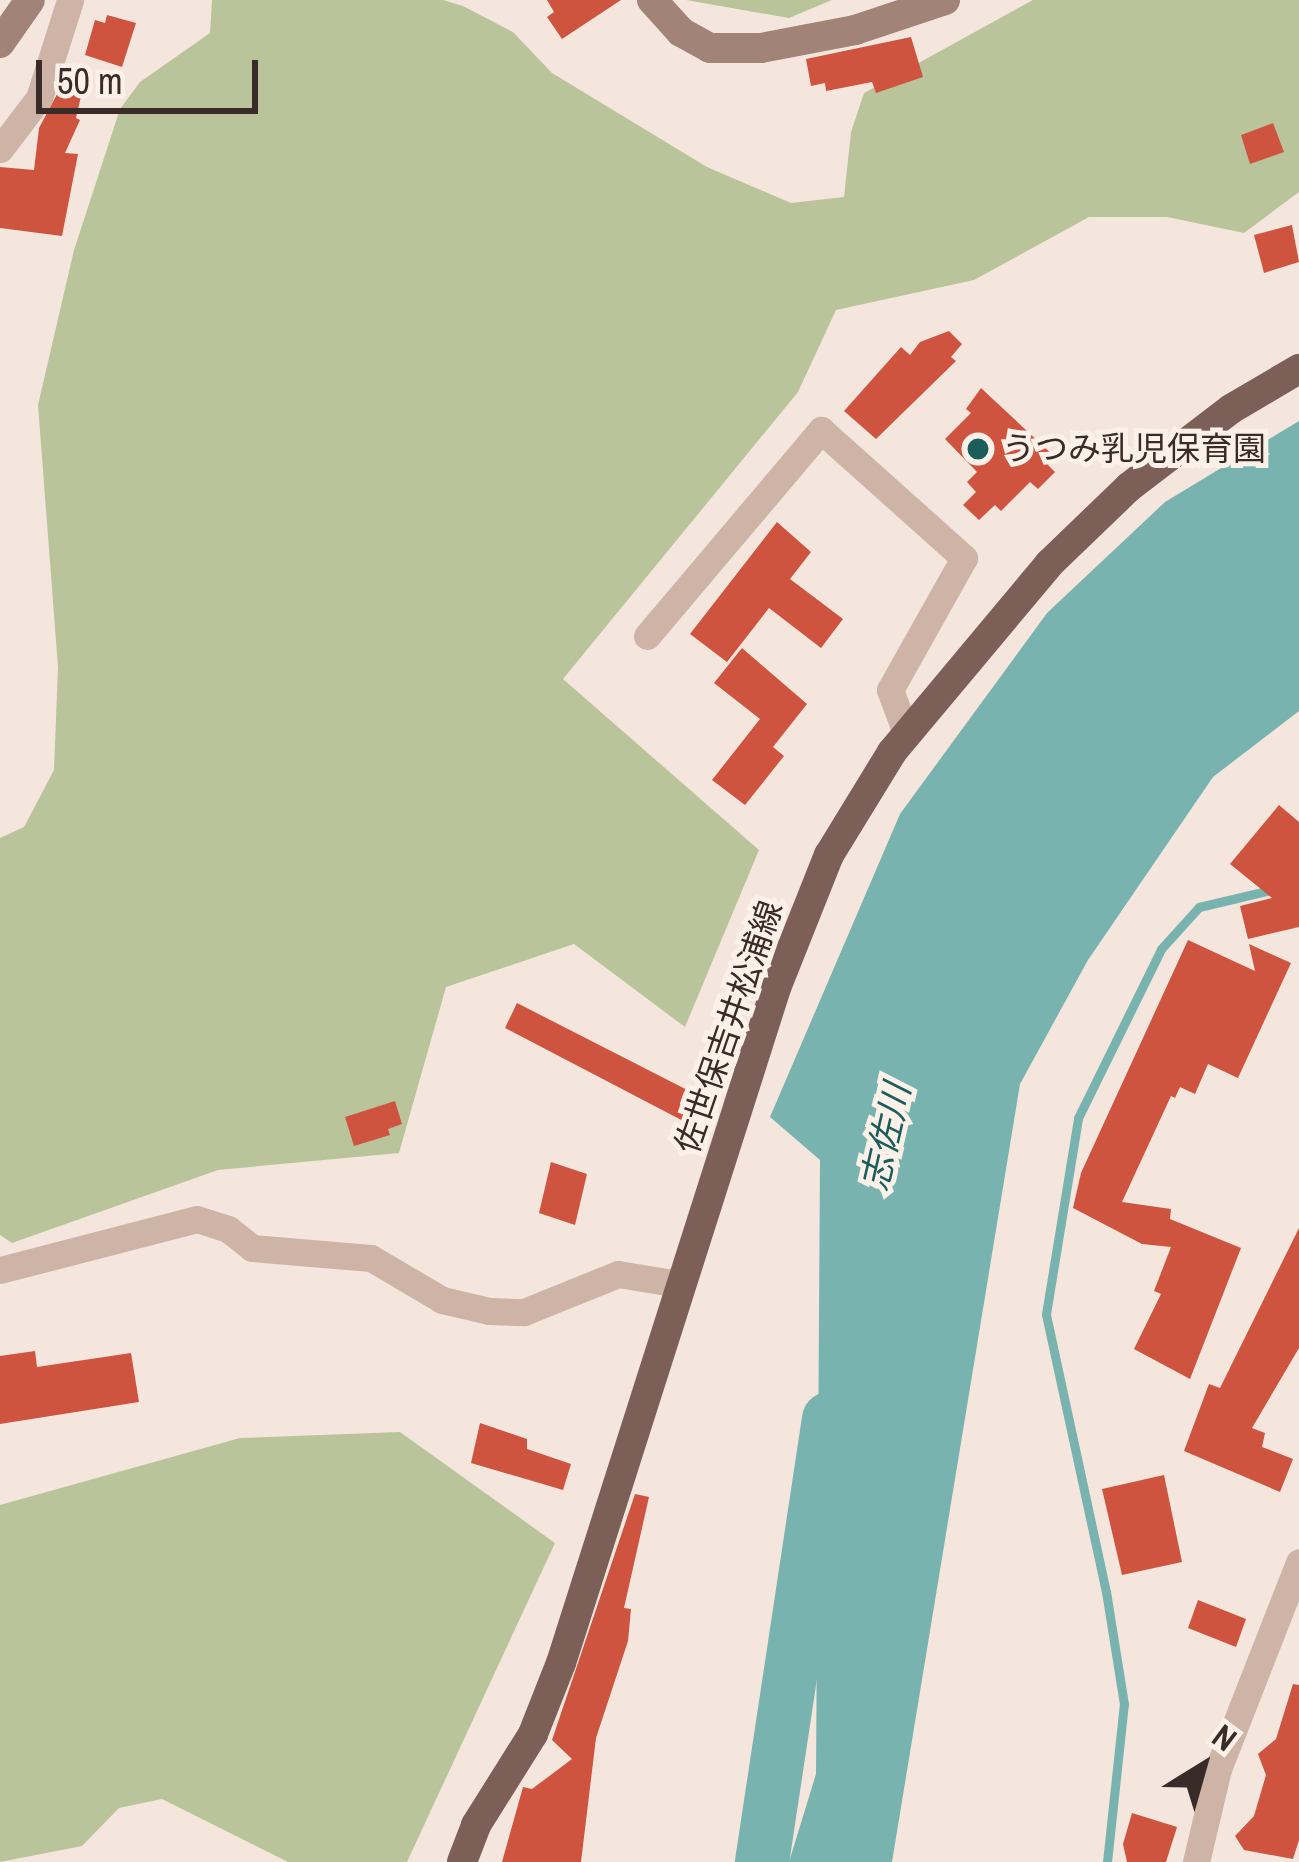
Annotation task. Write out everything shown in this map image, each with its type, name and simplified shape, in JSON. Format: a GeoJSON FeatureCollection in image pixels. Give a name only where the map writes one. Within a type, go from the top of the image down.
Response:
{"type":"FeatureCollection","features":[{"type":"Feature","properties":{"kind":"main road"},"geometry":{"type":"LineString","coordinates":[[0,43],[30,0]]}},
{"type":"Feature","properties":{"kind":"main road"},"geometry":{"type":"LineString","coordinates":[[652,0],[681,32],[710,48],[761,48],[855,30],[945,0]]}},
{"type":"Feature","properties":{"kind":"main road","name":"佐世保吉井松浦線"},"geometry":{"type":"LineString","coordinates":[[462,1862],[476,1825],[533,1734],[561,1663],[776,988],[830,855],[907,735],[1049,564],[1129,487],[1231,410],[1299,369]]}},
{"type":"Feature","properties":{"kind":"street"},"geometry":{"type":"LineString","coordinates":[[0,149],[39,98],[70,0]]}},
{"type":"Feature","properties":{"kind":"street"},"geometry":{"type":"LineString","coordinates":[[647,636],[821,430],[964,558],[890,690],[907,735]]}},
{"type":"Feature","properties":{"kind":"street"},"geometry":{"type":"LineString","coordinates":[[0,1270],[197,1219],[228,1229],[252,1248],[371,1258],[442,1300],[490,1311],[524,1312],[618,1274],[679,1284]]}},
{"type":"Feature","properties":{"kind":"street"},"geometry":{"type":"LineString","coordinates":[[1196,1862],[1218,1769],[1299,1562]]}},
{"type":"Feature","properties":{"kind":"green space"},"geometry":{"type":"Polygon","coordinates":[[[212,0],[443,0],[463,6],[513,32],[552,73],[707,167],[791,203],[844,197],[851,132],[864,93],[1033,0],[1299,0],[1299,192],[1244,233],[1167,217],[1089,217],[974,280],[836,310],[798,392],[563,679],[759,850],[685,1027],[574,944],[446,987],[399,1153],[218,1170],[12,1243],[0,1235],[0,838],[24,827],[54,770],[58,667],[38,405],[74,250],[120,109],[140,82],[210,33],[212,0]]]}},
{"type":"Feature","properties":{"kind":"green space"},"geometry":{"type":"Polygon","coordinates":[[[686,0],[832,0],[789,18],[686,0]]]}},
{"type":"Feature","properties":{"kind":"green space"},"geometry":{"type":"Polygon","coordinates":[[[400,1432],[555,1543],[407,1862],[288,1862],[162,1799],[119,1808],[82,1846],[0,1862],[0,1505],[240,1438],[400,1432]]]}},
{"type":"Feature","properties":{"kind":"water"},"geometry":{"type":"Polygon","coordinates":[[[1299,421],[1299,711],[1213,777],[1088,960],[1020,1084],[892,1862],[789,1862],[816,1774],[820,1160],[770,1117],[900,814],[1047,613],[1165,502],[1299,421]]]}},
{"type":"Feature","properties":{"kind":"building"},"geometry":{"type":"Polygon","coordinates":[[[547,0],[621,0],[562,39],[547,17],[554,12],[547,0]]]}},
{"type":"Feature","properties":{"kind":"building"},"geometry":{"type":"Polygon","coordinates":[[[107,15],[136,23],[122,67],[85,55],[95,20],[105,23],[107,15]]]}},
{"type":"Feature","properties":{"kind":"building"},"geometry":{"type":"Polygon","coordinates":[[[911,37],[923,77],[876,93],[872,82],[826,91],[825,83],[811,86],[806,59],[911,37]]]}},
{"type":"Feature","properties":{"kind":"building"},"geometry":{"type":"Polygon","coordinates":[[[63,83],[82,92],[76,118],[80,120],[65,153],[78,154],[62,236],[0,228],[0,167],[34,170],[39,128],[63,83]]]}},
{"type":"Feature","properties":{"kind":"building"},"geometry":{"type":"Polygon","coordinates":[[[1273,123],[1284,152],[1250,164],[1241,135],[1273,123]]]}},
{"type":"Feature","properties":{"kind":"building"},"geometry":{"type":"Polygon","coordinates":[[[1292,225],[1299,262],[1264,273],[1254,235],[1292,225]]]}},
{"type":"Feature","properties":{"kind":"building"},"geometry":{"type":"Polygon","coordinates":[[[949,331],[962,344],[951,357],[956,361],[876,439],[844,411],[901,347],[910,355],[920,342],[949,331]]]}},
{"type":"Feature","properties":{"kind":"building"},"geometry":{"type":"Polygon","coordinates":[[[981,388],[1055,457],[1048,465],[1055,472],[1038,489],[1030,482],[1001,511],[995,505],[979,520],[963,505],[976,492],[967,482],[977,472],[945,439],[971,413],[966,409],[981,388]]]}},
{"type":"Feature","properties":{"kind":"building"},"geometry":{"type":"Polygon","coordinates":[[[777,522],[811,552],[790,579],[843,619],[821,648],[769,608],[727,662],[690,634],[777,522]]]}},
{"type":"Feature","properties":{"kind":"building"},"geometry":{"type":"Polygon","coordinates":[[[742,648],[807,704],[773,747],[784,756],[745,805],[712,780],[760,719],[714,683],[742,648]]]}},
{"type":"Feature","properties":{"kind":"building"},"geometry":{"type":"Polygon","coordinates":[[[1279,805],[1299,822],[1299,927],[1248,939],[1240,906],[1272,898],[1230,864],[1279,805]]]}},
{"type":"Feature","properties":{"kind":"building"},"geometry":{"type":"Polygon","coordinates":[[[1188,940],[1255,971],[1249,944],[1291,963],[1238,1078],[1208,1064],[1195,1094],[1180,1087],[1175,1098],[1171,1096],[1122,1202],[1171,1209],[1170,1219],[1241,1248],[1190,1379],[1134,1349],[1161,1294],[1154,1291],[1171,1247],[1142,1244],[1073,1208],[1081,1173],[1188,940]]]}},
{"type":"Feature","properties":{"kind":"building"},"geometry":{"type":"Polygon","coordinates":[[[517,1003],[703,1098],[689,1124],[505,1028],[517,1003]]]}},
{"type":"Feature","properties":{"kind":"building"},"geometry":{"type":"Polygon","coordinates":[[[395,1101],[402,1124],[388,1129],[390,1135],[354,1146],[345,1117],[395,1101]]]}},
{"type":"Feature","properties":{"kind":"building"},"geometry":{"type":"Polygon","coordinates":[[[551,1162],[587,1174],[575,1225],[539,1213],[551,1162]]]}},
{"type":"Feature","properties":{"kind":"building"},"geometry":{"type":"Polygon","coordinates":[[[1299,1228],[1299,1348],[1252,1428],[1265,1433],[1262,1447],[1293,1459],[1280,1492],[1184,1451],[1209,1384],[1220,1388],[1299,1228]]]}},
{"type":"Feature","properties":{"kind":"building"},"geometry":{"type":"Polygon","coordinates":[[[35,1351],[37,1367],[131,1353],[139,1402],[0,1424],[0,1356],[35,1351]]]}},
{"type":"Feature","properties":{"kind":"building"},"geometry":{"type":"Polygon","coordinates":[[[480,1423],[527,1439],[527,1449],[571,1464],[563,1490],[471,1463],[480,1423]]]}},
{"type":"Feature","properties":{"kind":"building"},"geometry":{"type":"Polygon","coordinates":[[[1164,1475],[1182,1562],[1122,1575],[1102,1489],[1164,1475]]]}},
{"type":"Feature","properties":{"kind":"building"},"geometry":{"type":"Polygon","coordinates":[[[635,1494],[649,1497],[624,1608],[631,1609],[628,1641],[596,1738],[581,1862],[502,1862],[523,1787],[532,1789],[572,1759],[552,1740],[635,1494]]]}},
{"type":"Feature","properties":{"kind":"building"},"geometry":{"type":"Polygon","coordinates":[[[1198,1600],[1246,1619],[1236,1647],[1188,1628],[1198,1600]]]}},
{"type":"Feature","properties":{"kind":"building"},"geometry":{"type":"Polygon","coordinates":[[[1293,1684],[1299,1685],[1299,1840],[1293,1859],[1244,1850],[1235,1836],[1254,1816],[1266,1775],[1258,1754],[1276,1739],[1293,1684]]]}},
{"type":"Feature","properties":{"kind":"building"},"geometry":{"type":"Polygon","coordinates":[[[1132,1813],[1177,1827],[1166,1862],[1127,1862],[1123,1844],[1132,1813]]]}},
{"type":"Feature","properties":{"kind":"waterway"},"geometry":{"type":"LineString","coordinates":[[1107,1862],[1124,1704],[1106,1592],[1046,1314],[1078,1118],[1161,949],[1199,907],[1271,890]]}},
{"type":"Feature","properties":{"kind":"waterway","name":"志佐川"},"geometry":{"type":"LineString","coordinates":[[762,1862],[829,1419]]}},
{"type":"Feature","properties":{"kind":"place","name":"うつみ乳児保育園"},"geometry":{"type":"Point","coordinates":[978,449]}}]}
